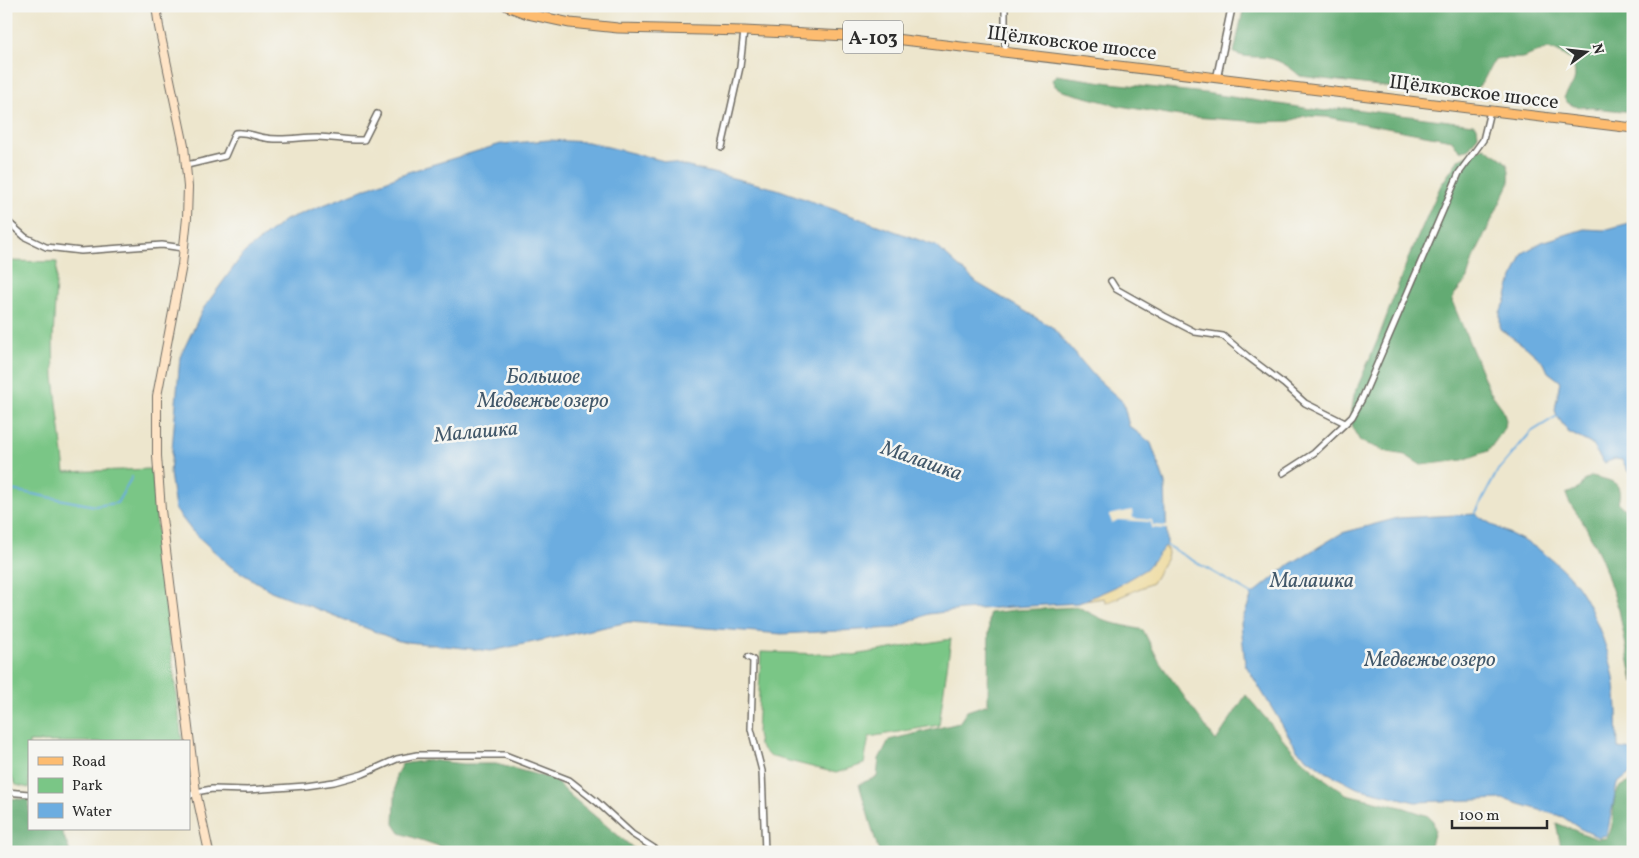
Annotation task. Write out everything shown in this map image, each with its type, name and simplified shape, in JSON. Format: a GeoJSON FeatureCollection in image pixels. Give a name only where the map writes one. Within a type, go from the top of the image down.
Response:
{"type":"FeatureCollection","features":[{"type":"Feature","properties":{"kind":"main road"},"geometry":{"type":"LineString","coordinates":[[156,6],[187,165],[187,218],[182,265],[157,396],[157,456],[161,510],[186,740]]}},
{"type":"Feature","properties":{"kind":"main road","name":"Щёлковское шоссе"},"geometry":{"type":"LineString","coordinates":[[507,6],[528,14],[570,23],[618,28],[887,38],[1633,128]]}},
{"type":"Feature","properties":{"kind":"main road"},"geometry":{"type":"LineString","coordinates":[[190,776],[192,794],[209,852]]}},
{"type":"Feature","properties":{"kind":"street"},"geometry":{"type":"LineString","coordinates":[[1005,6],[1005,51]]}},
{"type":"Feature","properties":{"kind":"street"},"geometry":{"type":"LineString","coordinates":[[1217,77],[1232,6]]}},
{"type":"Feature","properties":{"kind":"street"},"geometry":{"type":"LineString","coordinates":[[722,147],[740,66],[744,32]]}},
{"type":"Feature","properties":{"kind":"street"},"geometry":{"type":"LineString","coordinates":[[1283,473],[1314,453],[1352,417],[1362,399],[1459,172],[1483,140],[1490,111]]}},
{"type":"Feature","properties":{"kind":"street"},"geometry":{"type":"LineString","coordinates":[[187,165],[224,156],[235,133],[240,132],[250,133],[266,139],[320,137],[351,141],[364,140],[377,114]]}},
{"type":"Feature","properties":{"kind":"street"},"geometry":{"type":"LineString","coordinates":[[6,220],[25,237],[46,247],[81,251],[162,245],[183,248]]}},
{"type":"Feature","properties":{"kind":"street"},"geometry":{"type":"LineString","coordinates":[[1111,281],[1116,289],[1195,332],[1223,336],[1305,403],[1344,423]]}},
{"type":"Feature","properties":{"kind":"street"},"geometry":{"type":"LineString","coordinates":[[748,657],[753,660],[751,729],[762,772],[765,852]]}},
{"type":"Feature","properties":{"kind":"street"},"geometry":{"type":"LineString","coordinates":[[192,794],[212,789],[247,790],[334,782],[363,774],[397,758],[417,755],[505,756],[569,780],[598,802],[632,834],[660,852]]}},
{"type":"Feature","properties":{"kind":"street"},"geometry":{"type":"LineString","coordinates":[[6,792],[28,794]]}},
{"type":"Feature","properties":{"kind":"green space"},"geometry":{"type":"Polygon","coordinates":[[[1244,6],[1547,6],[1625,15],[1631,13],[1633,6],[1633,112],[1574,106],[1568,103],[1564,98],[1575,78],[1572,61],[1551,49],[1522,58],[1495,59],[1478,87],[1457,96],[1300,76],[1287,66],[1272,59],[1234,53],[1244,6]]]}},
{"type":"Feature","properties":{"kind":"green space"},"geometry":{"type":"Polygon","coordinates":[[[1056,75],[1205,93],[1325,111],[1345,108],[1473,124],[1477,127],[1478,135],[1468,150],[1462,151],[1456,147],[1452,140],[1327,117],[1304,116],[1290,121],[1261,122],[1180,116],[1120,106],[1063,91],[1055,86],[1052,80],[1056,75]]]}},
{"type":"Feature","properties":{"kind":"green space"},"geometry":{"type":"Polygon","coordinates":[[[1484,147],[1505,161],[1509,170],[1509,184],[1473,259],[1466,281],[1454,295],[1452,301],[1489,390],[1502,408],[1506,420],[1505,428],[1488,451],[1463,460],[1421,465],[1405,455],[1388,452],[1360,441],[1353,429],[1351,417],[1354,395],[1378,339],[1408,259],[1441,185],[1459,159],[1484,147]]]}},
{"type":"Feature","properties":{"kind":"green space"},"geometry":{"type":"Polygon","coordinates":[[[6,261],[57,262],[53,340],[54,377],[65,472],[150,469],[153,479],[160,559],[182,740],[28,740],[28,788],[16,785],[11,776],[6,775],[6,261]]]}},
{"type":"Feature","properties":{"kind":"green space"},"geometry":{"type":"Polygon","coordinates":[[[1592,476],[1614,483],[1619,490],[1618,503],[1630,514],[1633,513],[1633,682],[1619,610],[1602,560],[1586,527],[1569,502],[1566,494],[1580,488],[1585,480],[1592,476]]]}},
{"type":"Feature","properties":{"kind":"green space"},"geometry":{"type":"Polygon","coordinates":[[[1078,607],[1108,622],[1143,630],[1160,663],[1216,741],[1246,695],[1296,754],[1323,778],[1346,794],[1405,808],[1428,816],[1433,821],[1435,830],[1429,852],[879,852],[859,784],[877,777],[879,759],[889,740],[959,723],[967,711],[988,704],[989,613],[1078,607]]]}},
{"type":"Feature","properties":{"kind":"green space"},"geometry":{"type":"Polygon","coordinates":[[[951,639],[939,725],[869,737],[864,764],[836,773],[769,756],[759,745],[757,733],[761,652],[854,655],[951,639]]]}},
{"type":"Feature","properties":{"kind":"green space"},"geometry":{"type":"Polygon","coordinates":[[[429,760],[463,764],[496,764],[553,779],[638,852],[464,852],[445,848],[400,833],[394,824],[396,775],[402,764],[429,760]]]}},
{"type":"Feature","properties":{"kind":"green space"},"geometry":{"type":"Polygon","coordinates":[[[1633,781],[1633,852],[1562,852],[1556,823],[1597,839],[1607,838],[1612,826],[1617,792],[1621,786],[1633,781]]]}},
{"type":"Feature","properties":{"kind":"green space"},"geometry":{"type":"Polygon","coordinates":[[[6,798],[28,800],[28,830],[61,830],[70,852],[6,852],[6,798]]]}},
{"type":"Feature","properties":{"kind":"sand"},"geometry":{"type":"Polygon","coordinates":[[[1165,544],[1168,553],[1167,558],[1152,583],[1106,603],[1104,598],[1084,601],[1117,584],[1165,544]]]}},
{"type":"Feature","properties":{"kind":"water","name":"Большое Медвежье озеро"},"geometry":{"type":"Polygon","coordinates":[[[549,140],[588,142],[777,189],[936,246],[977,283],[1052,327],[1096,378],[1123,402],[1129,426],[1151,443],[1165,483],[1167,544],[1146,569],[1115,587],[1079,603],[962,610],[928,614],[896,628],[782,634],[629,622],[491,651],[399,641],[271,591],[230,566],[192,531],[175,509],[170,473],[180,357],[203,309],[244,253],[285,220],[408,172],[501,144],[549,140]]]}},
{"type":"Feature","properties":{"kind":"water"},"geometry":{"type":"Polygon","coordinates":[[[1633,222],[1633,473],[1628,471],[1622,460],[1615,459],[1604,463],[1591,444],[1568,432],[1555,410],[1560,381],[1548,372],[1544,363],[1526,347],[1500,329],[1500,312],[1523,253],[1542,242],[1584,229],[1604,230],[1633,222]]]}},
{"type":"Feature","properties":{"kind":"water","name":"Медвежье озеро"},"geometry":{"type":"Polygon","coordinates":[[[1476,514],[1494,526],[1533,546],[1559,566],[1580,590],[1599,628],[1614,678],[1618,748],[1633,751],[1633,771],[1617,784],[1607,835],[1598,837],[1579,828],[1563,817],[1503,799],[1415,802],[1357,788],[1326,772],[1298,751],[1245,664],[1241,623],[1252,595],[1290,564],[1342,533],[1398,518],[1476,514]]]}},
{"type":"Feature","properties":{"kind":"pier"},"geometry":{"type":"Polygon","coordinates":[[[1132,510],[1133,518],[1152,520],[1153,525],[1167,526],[1169,521],[1169,534],[1167,529],[1151,528],[1151,522],[1118,520],[1112,523],[1109,515],[1132,510]]]}},
{"type":"Feature","properties":{"kind":"waterway","name":"Малашка"},"geometry":{"type":"LineString","coordinates":[[1475,514],[1497,472],[1531,432],[1557,416]]}},
{"type":"Feature","properties":{"kind":"waterway","name":"Малашка"},"geometry":{"type":"LineString","coordinates":[[6,489],[95,506],[117,503],[132,477]]}},
{"type":"Feature","properties":{"kind":"waterway","name":"Малашка"},"geometry":{"type":"LineString","coordinates":[[1164,544],[1253,595]]}}]}
